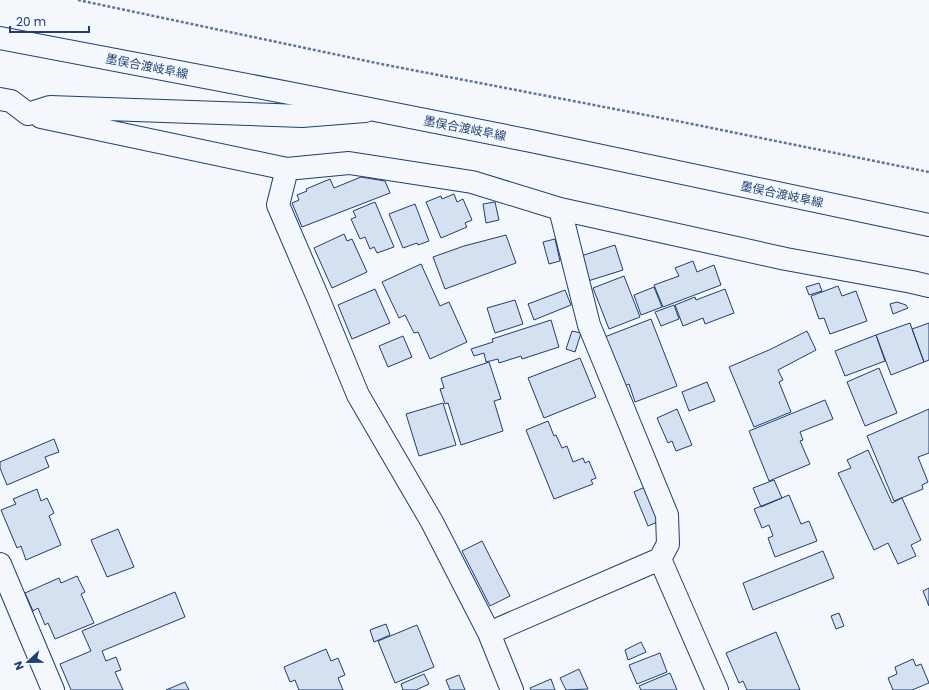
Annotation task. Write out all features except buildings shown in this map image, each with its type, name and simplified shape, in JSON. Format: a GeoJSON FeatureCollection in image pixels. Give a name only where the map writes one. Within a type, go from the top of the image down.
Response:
{"type":"FeatureCollection","features":[{"type":"Feature","properties":{"kind":"street","name":"墨俣合渡岐阜線"},"geometry":{"type":"LineString","coordinates":[[0,38],[531,141],[929,225]]}},
{"type":"Feature","properties":{"kind":"street"},"geometry":{"type":"LineString","coordinates":[[0,99],[11,101],[28,114]]}},
{"type":"Feature","properties":{"kind":"street"},"geometry":{"type":"LineString","coordinates":[[28,114],[50,107],[302,116],[375,110]]}},
{"type":"Feature","properties":{"kind":"street"},"geometry":{"type":"LineString","coordinates":[[0,114],[28,114],[287,169],[348,163],[472,182],[560,209],[786,259],[929,286]]}},
{"type":"Feature","properties":{"kind":"street"},"geometry":{"type":"LineString","coordinates":[[287,169],[278,205],[358,395],[432,522],[489,633],[512,690]]}},
{"type":"Feature","properties":{"kind":"street"},"geometry":{"type":"LineString","coordinates":[[489,633],[660,559],[668,544],[667,515],[589,325],[560,209]]}},
{"type":"Feature","properties":{"kind":"street"},"geometry":{"type":"LineString","coordinates":[[660,559],[717,690]]}},
{"type":"Feature","properties":{"kind":"street"},"geometry":{"type":"LineString","coordinates":[[0,564],[53,690]]}},
{"type":"Feature","properties":{"kind":"path"},"geometry":{"type":"LineString","coordinates":[[78,0],[381,64],[677,121],[929,172]]}}]}
